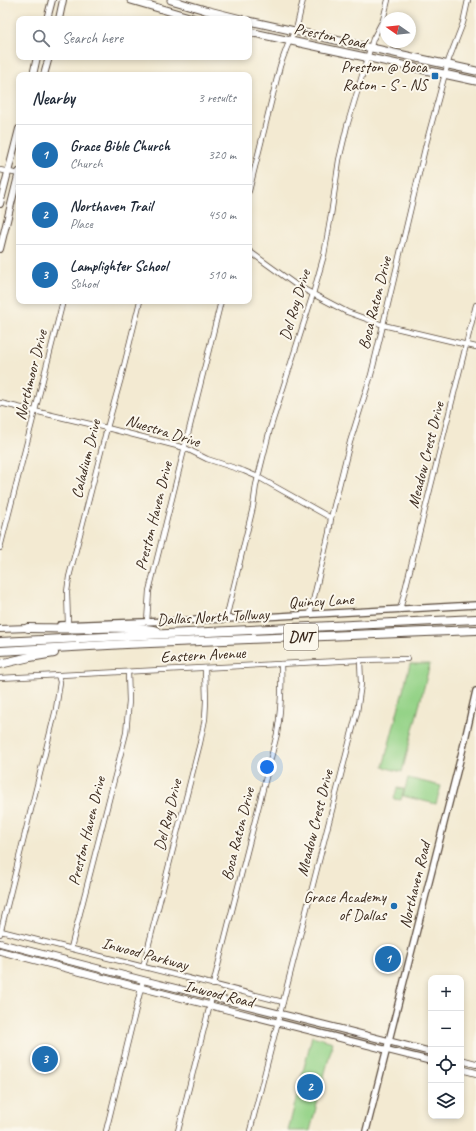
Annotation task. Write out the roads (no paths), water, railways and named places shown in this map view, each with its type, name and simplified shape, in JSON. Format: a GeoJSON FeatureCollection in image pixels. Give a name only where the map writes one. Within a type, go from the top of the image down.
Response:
{"type":"FeatureCollection","features":[{"type":"Feature","properties":{"kind":"highway","name":"Dallas North Tollway"},"geometry":{"type":"LineString","coordinates":[[0,642],[476,619]]}},
{"type":"Feature","properties":{"kind":"highway"},"geometry":{"type":"LineString","coordinates":[[28,628],[149,629],[170,633]]}},
{"type":"Feature","properties":{"kind":"highway","name":"Dallas North Tollway"},"geometry":{"type":"LineString","coordinates":[[0,651],[126,644],[476,630]]}},
{"type":"Feature","properties":{"kind":"highway"},"geometry":{"type":"LineString","coordinates":[[0,664],[82,647]]}},
{"type":"Feature","properties":{"kind":"main road"},"geometry":{"type":"LineString","coordinates":[[48,16],[52,0]]}},
{"type":"Feature","properties":{"kind":"main road"},"geometry":{"type":"LineString","coordinates":[[60,16],[64,0]]}},
{"type":"Feature","properties":{"kind":"main road"},"geometry":{"type":"LineString","coordinates":[[131,0],[146,2],[187,16]]}},
{"type":"Feature","properties":{"kind":"main road"},"geometry":{"type":"LineString","coordinates":[[171,0],[229,16]]}},
{"type":"Feature","properties":{"kind":"main road"},"geometry":{"type":"LineString","coordinates":[[204,16],[205,10]]}},
{"type":"Feature","properties":{"kind":"main road","name":"Preston Road"},"geometry":{"type":"LineString","coordinates":[[252,22],[476,70]]}},
{"type":"Feature","properties":{"kind":"main road","name":"Preston Road"},"geometry":{"type":"LineString","coordinates":[[252,32],[476,81]]}},
{"type":"Feature","properties":{"kind":"main road"},"geometry":{"type":"LineString","coordinates":[[34,72],[36,60]]}},
{"type":"Feature","properties":{"kind":"main road"},"geometry":{"type":"LineString","coordinates":[[45,72],[48,60]]}},
{"type":"Feature","properties":{"kind":"main road"},"geometry":{"type":"LineString","coordinates":[[0,204],[16,141]]}},
{"type":"Feature","properties":{"kind":"main road"},"geometry":{"type":"LineString","coordinates":[[0,249],[16,186]]}},
{"type":"Feature","properties":{"kind":"main road","name":"Quincy Lane"},"geometry":{"type":"LineString","coordinates":[[0,629],[28,628]]}},
{"type":"Feature","properties":{"kind":"main road","name":"Inwood Road"},"geometry":{"type":"LineString","coordinates":[[0,943],[428,1051]]}},
{"type":"Feature","properties":{"kind":"main road","name":"Inwood Road"},"geometry":{"type":"LineString","coordinates":[[0,951],[210,1006],[428,1060]]}},
{"type":"Feature","properties":{"kind":"main road"},"geometry":{"type":"LineString","coordinates":[[81,973],[83,964]]}},
{"type":"Feature","properties":{"kind":"main road"},"geometry":{"type":"LineString","coordinates":[[464,1061],[476,1064]]}},
{"type":"Feature","properties":{"kind":"main road"},"geometry":{"type":"LineString","coordinates":[[464,1070],[476,1073]]}},
{"type":"Feature","properties":{"kind":"street"},"geometry":{"type":"LineString","coordinates":[[252,179],[280,66],[295,32],[303,0]]}},
{"type":"Feature","properties":{"kind":"street","name":"Del Roy Drive"},"geometry":{"type":"LineString","coordinates":[[226,619],[270,429],[313,294],[327,241],[342,142],[373,39],[383,20],[388,0]]}},
{"type":"Feature","properties":{"kind":"street","name":"Boca Raton Drive"},"geometry":{"type":"LineString","coordinates":[[310,614],[331,518],[350,442],[371,375],[402,251],[421,165],[452,49],[463,23],[468,0]]}},
{"type":"Feature","properties":{"kind":"street"},"geometry":{"type":"LineString","coordinates":[[0,170],[16,173]]}},
{"type":"Feature","properties":{"kind":"street"},"geometry":{"type":"LineString","coordinates":[[252,253],[296,285],[347,312],[383,325],[476,347]]}},
{"type":"Feature","properties":{"kind":"street","name":"Northmoor Drive"},"geometry":{"type":"LineString","coordinates":[[0,548],[62,304]]}},
{"type":"Feature","properties":{"kind":"street","name":"Caladium Drive"},"geometry":{"type":"LineString","coordinates":[[68,624],[67,592],[69,577],[139,304]]}},
{"type":"Feature","properties":{"kind":"street","name":"Preston Haven Drive"},"geometry":{"type":"LineString","coordinates":[[147,622],[149,591],[220,304]]}},
{"type":"Feature","properties":{"kind":"street","name":"Meadow Crest Drive"},"geometry":{"type":"LineString","coordinates":[[400,610],[476,306]]}},
{"type":"Feature","properties":{"kind":"street","name":"Nuestra Drive"},"geometry":{"type":"LineString","coordinates":[[0,403],[185,448],[207,459],[258,477],[331,518]]}},
{"type":"Feature","properties":{"kind":"street","name":"Quincy Lane"},"geometry":{"type":"LineString","coordinates":[[28,628],[68,624],[226,619],[476,605]]}},
{"type":"Feature","properties":{"kind":"street","name":"Eastern Avenue"},"geometry":{"type":"LineString","coordinates":[[0,678],[407,659]]}},
{"type":"Feature","properties":{"kind":"street","name":"Meadow Crest Drive"},"geometry":{"type":"LineString","coordinates":[[250,1131],[357,712],[361,684],[360,660]]}},
{"type":"Feature","properties":{"kind":"street","name":"Boca Raton Drive"},"geometry":{"type":"LineString","coordinates":[[213,985],[277,734],[282,690],[282,664]]}},
{"type":"Feature","properties":{"kind":"street","name":"Del Roy Drive"},"geometry":{"type":"LineString","coordinates":[[143,967],[200,743],[206,700],[204,668]]}},
{"type":"Feature","properties":{"kind":"street","name":"Preston Haven Drive"},"geometry":{"type":"LineString","coordinates":[[71,948],[126,733],[129,701],[128,672]]}},
{"type":"Feature","properties":{"kind":"street"},"geometry":{"type":"LineString","coordinates":[[0,932],[56,709],[60,682],[58,675]]}},
{"type":"Feature","properties":{"kind":"street","name":"Northaven Road"},"geometry":{"type":"LineString","coordinates":[[366,1131],[463,748],[476,691]]}},
{"type":"Feature","properties":{"kind":"street","name":"Inwood Parkway"},"geometry":{"type":"LineString","coordinates":[[0,932],[71,948],[283,1002]]}},
{"type":"Feature","properties":{"kind":"street"},"geometry":{"type":"LineString","coordinates":[[106,1131],[143,980]]}},
{"type":"Feature","properties":{"kind":"street"},"geometry":{"type":"LineString","coordinates":[[178,1131],[212,997]]}},
{"type":"Feature","properties":{"kind":"place","name":"Preston @ Boca Raton - S - NS"},"geometry":{"type":"Point","coordinates":[435,76]}},
{"type":"Feature","properties":{"kind":"place","name":"Grace Academy of Dallas"},"geometry":{"type":"Point","coordinates":[394,906]}},
{"type":"Feature","properties":{"kind":"place","name":"Grace Bible Church"},"geometry":{"type":"Point","coordinates":[388,959]}},
{"type":"Feature","properties":{"kind":"place","name":"Lamplighter School"},"geometry":{"type":"Point","coordinates":[45,1059]}},
{"type":"Feature","properties":{"kind":"place","name":"Northaven Trail"},"geometry":{"type":"Point","coordinates":[310,1087]}}]}
